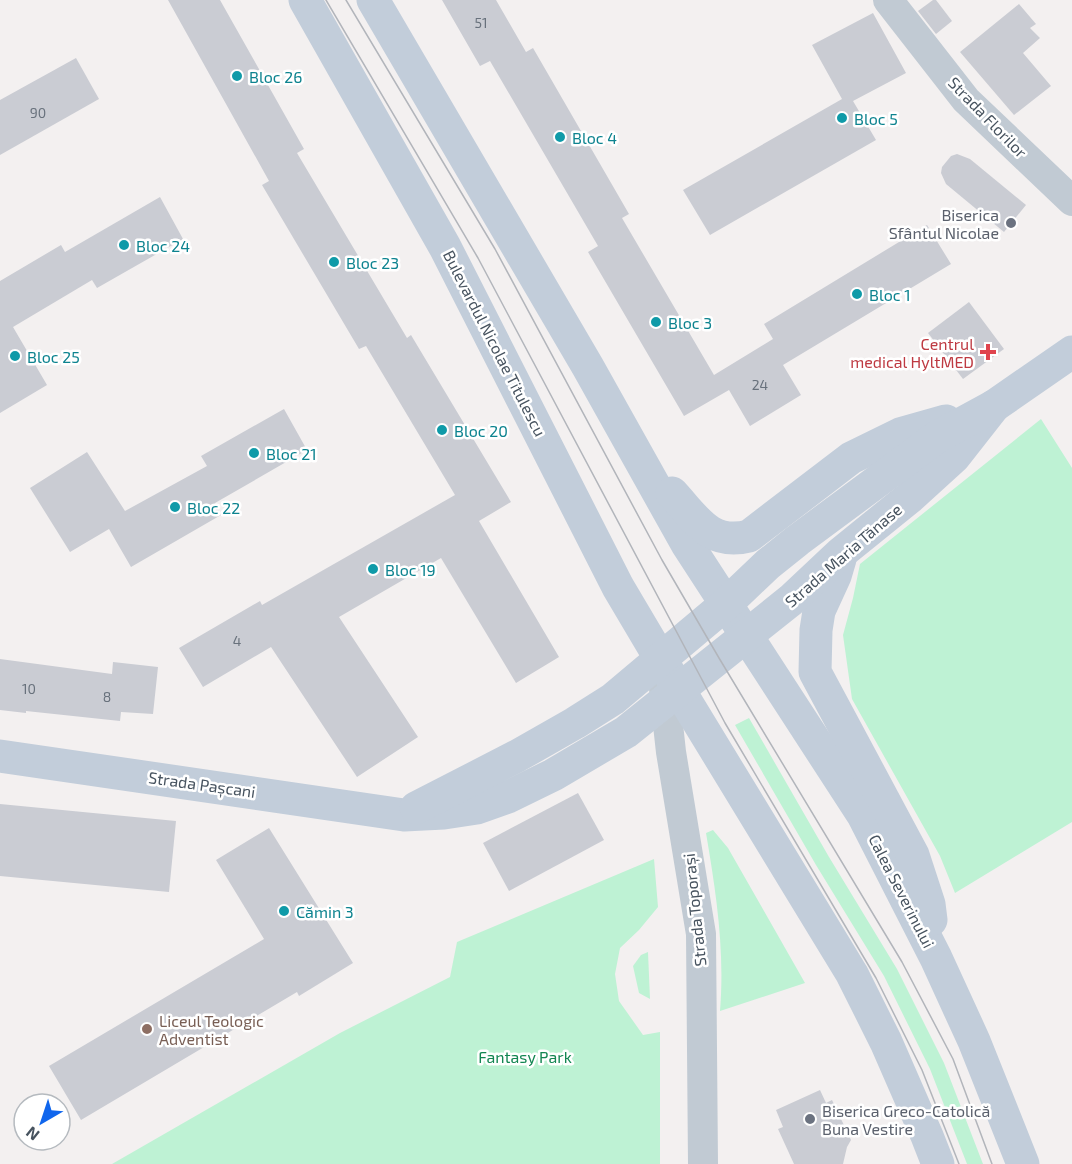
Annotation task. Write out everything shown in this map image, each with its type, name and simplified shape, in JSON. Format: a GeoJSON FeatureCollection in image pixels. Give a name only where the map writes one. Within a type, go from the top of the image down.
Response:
{"type":"FeatureCollection","features":[{"type":"Feature","properties":{"kind":"main road","name":"Bulevardul Nicolae Titulescu"},"geometry":{"type":"LineString","coordinates":[[304,0],[445,247],[618,586],[661,658],[672,695]]}},
{"type":"Feature","properties":{"kind":"main road"},"geometry":{"type":"LineString","coordinates":[[373,0],[588,367],[687,544],[747,636]]}},
{"type":"Feature","properties":{"kind":"main road","name":"Strada Maria Tănase"},"geometry":{"type":"LineString","coordinates":[[661,658],[726,604],[783,552],[928,444],[994,406],[1072,352]]}},
{"type":"Feature","properties":{"kind":"main road","name":"Strada Maria Tănase"},"geometry":{"type":"LineString","coordinates":[[672,695],[791,600],[841,553],[909,498],[954,457],[994,406]]}},
{"type":"Feature","properties":{"kind":"main road"},"geometry":{"type":"LineString","coordinates":[[642,461],[708,532],[734,540],[749,536],[850,458],[900,434],[994,406]]}},
{"type":"Feature","properties":{"kind":"main road"},"geometry":{"type":"LineString","coordinates":[[841,553],[835,576],[819,611],[815,672],[913,855],[929,904],[936,958]]}},
{"type":"Feature","properties":{"kind":"main road","name":"Calea Severinului"},"geometry":{"type":"LineString","coordinates":[[747,636],[863,816],[936,958],[974,1041],[1023,1164]]}},
{"type":"Feature","properties":{"kind":"main road"},"geometry":{"type":"LineString","coordinates":[[404,815],[575,723],[613,699],[661,658]]}},
{"type":"Feature","properties":{"kind":"main road"},"geometry":{"type":"LineString","coordinates":[[672,695],[795,878],[852,974],[886,1042],[938,1164]]}},
{"type":"Feature","properties":{"kind":"main road","name":"Strada Pașcani"},"geometry":{"type":"LineString","coordinates":[[0,756],[404,815],[444,813],[477,808],[508,797],[553,775],[626,732],[672,695]]}},
{"type":"Feature","properties":{"kind":"street","name":"Strada Florilor"},"geometry":{"type":"LineString","coordinates":[[888,0],[966,100],[1072,201]]}},
{"type":"Feature","properties":{"kind":"street","name":"Strada Toporași"},"geometry":{"type":"LineString","coordinates":[[672,695],[671,752],[700,934],[703,1164]]}},
{"type":"Feature","properties":{"kind":"green space"},"geometry":{"type":"Polygon","coordinates":[[[1041,419],[1072,468],[1072,822],[955,893],[940,856],[852,699],[843,635],[860,564],[1041,419]]]}},
{"type":"Feature","properties":{"kind":"green space"},"geometry":{"type":"Polygon","coordinates":[[[749,718],[897,969],[944,1063],[983,1164],[967,1164],[930,1069],[884,976],[816,865],[735,725],[749,718]]]}},
{"type":"Feature","properties":{"kind":"green space"},"geometry":{"type":"Polygon","coordinates":[[[713,830],[728,848],[805,983],[720,1011],[720,943],[706,833],[713,830]]]}},
{"type":"Feature","properties":{"kind":"green space","name":"Fantasy Park"},"geometry":{"type":"Polygon","coordinates":[[[654,859],[658,907],[620,948],[615,974],[619,1001],[643,1035],[660,1032],[660,1164],[112,1164],[340,1033],[450,977],[457,942],[654,859]]]}},
{"type":"Feature","properties":{"kind":"green space"},"geometry":{"type":"Polygon","coordinates":[[[648,952],[650,999],[639,993],[633,966],[641,955],[648,952]]]}},
{"type":"Feature","properties":{"kind":"building"},"geometry":{"type":"Polygon","coordinates":[[[168,0],[220,0],[304,149],[297,153],[407,338],[411,335],[511,502],[479,521],[559,657],[516,683],[441,558],[339,617],[418,737],[357,777],[271,647],[203,687],[179,648],[260,601],[262,605],[455,495],[366,346],[359,349],[262,185],[269,181],[168,0]]]}},
{"type":"Feature","properties":{"kind":"building"},"geometry":{"type":"Polygon","coordinates":[[[442,0],[496,0],[526,52],[533,48],[629,214],[622,218],[714,375],[773,339],[764,324],[927,225],[951,264],[783,365],[801,395],[750,426],[729,390],[684,416],[588,252],[598,246],[490,61],[480,66],[442,0]]]}},
{"type":"Feature","properties":{"kind":"building"},"geometry":{"type":"Polygon","coordinates":[[[936,0],[952,21],[936,34],[918,11],[936,0]]]}},
{"type":"Feature","properties":{"kind":"building"},"geometry":{"type":"Polygon","coordinates":[[[1019,4],[1036,24],[1030,28],[1040,38],[1023,53],[1051,86],[1014,115],[960,52],[1019,4]]]}},
{"type":"Feature","properties":{"kind":"building","name":"Bloc 5"},"geometry":{"type":"Polygon","coordinates":[[[873,13],[906,73],[853,101],[876,140],[710,235],[683,190],[842,99],[812,45],[873,13]]]}},
{"type":"Feature","properties":{"kind":"building"},"geometry":{"type":"Polygon","coordinates":[[[76,58],[99,99],[0,155],[0,100],[76,58]]]}},
{"type":"Feature","properties":{"kind":"building"},"geometry":{"type":"Polygon","coordinates":[[[957,154],[970,159],[1026,205],[1004,232],[946,184],[941,173],[942,167],[951,156],[957,154]]]}},
{"type":"Feature","properties":{"kind":"building"},"geometry":{"type":"Polygon","coordinates":[[[160,197],[183,239],[97,288],[92,280],[13,327],[47,385],[0,413],[0,281],[61,245],[65,252],[160,197]]]}},
{"type":"Feature","properties":{"kind":"building"},"geometry":{"type":"Polygon","coordinates":[[[969,302],[1004,349],[963,379],[928,333],[969,302]]]}},
{"type":"Feature","properties":{"kind":"building","name":"Bloc 22"},"geometry":{"type":"Polygon","coordinates":[[[284,409],[307,450],[215,503],[221,515],[131,567],[109,529],[70,552],[30,488],[87,452],[125,511],[207,466],[201,456],[284,409]]]}},
{"type":"Feature","properties":{"kind":"building"},"geometry":{"type":"Polygon","coordinates":[[[0,659],[112,674],[113,662],[158,667],[153,714],[121,712],[120,721],[0,710],[0,659]]]}},
{"type":"Feature","properties":{"kind":"building"},"geometry":{"type":"Polygon","coordinates":[[[578,793],[604,840],[509,891],[483,843],[578,793]]]}},
{"type":"Feature","properties":{"kind":"building"},"geometry":{"type":"Polygon","coordinates":[[[0,804],[176,821],[169,892],[0,876],[0,804]]]}},
{"type":"Feature","properties":{"kind":"building"},"geometry":{"type":"Polygon","coordinates":[[[269,828],[353,963],[299,996],[297,992],[81,1120],[72,1105],[72,1092],[64,1092],[49,1066],[264,939],[216,860],[269,828]]]}},
{"type":"Feature","properties":{"kind":"building","name":"Biserica Greco-Catolică Buna Vestire"},"geometry":{"type":"Polygon","coordinates":[[[820,1090],[826,1103],[832,1100],[851,1140],[843,1164],[794,1164],[778,1129],[783,1127],[776,1110],[820,1090]]]}},
{"type":"Feature","properties":{"kind":"tram line"},"geometry":{"type":"LineString","coordinates":[[326,0],[478,258],[725,723],[876,978],[922,1070],[959,1164]]}},
{"type":"Feature","properties":{"kind":"tram line"},"geometry":{"type":"LineString","coordinates":[[346,0],[495,249],[662,560],[902,962],[953,1059],[992,1164]]}},
{"type":"Feature","properties":{"kind":"place","name":"Bloc 26"},"geometry":{"type":"Point","coordinates":[237,76]}},
{"type":"Feature","properties":{"kind":"place","name":"Bloc 5"},"geometry":{"type":"Point","coordinates":[842,118]}},
{"type":"Feature","properties":{"kind":"place","name":"Bloc 4"},"geometry":{"type":"Point","coordinates":[560,137]}},
{"type":"Feature","properties":{"kind":"place","name":"Biserica Sfântul Nicolae"},"geometry":{"type":"Point","coordinates":[1011,223]}},
{"type":"Feature","properties":{"kind":"place","name":"Bloc 24"},"geometry":{"type":"Point","coordinates":[124,245]}},
{"type":"Feature","properties":{"kind":"place","name":"Bloc 23"},"geometry":{"type":"Point","coordinates":[334,262]}},
{"type":"Feature","properties":{"kind":"place","name":"Bloc 1"},"geometry":{"type":"Point","coordinates":[857,294]}},
{"type":"Feature","properties":{"kind":"place","name":"Bloc 3"},"geometry":{"type":"Point","coordinates":[656,322]}},
{"type":"Feature","properties":{"kind":"place","name":"Centrul medical HyltMED"},"geometry":{"type":"Point","coordinates":[988,352]}},
{"type":"Feature","properties":{"kind":"place","name":"Bloc 25"},"geometry":{"type":"Point","coordinates":[15,356]}},
{"type":"Feature","properties":{"kind":"place","name":"Bloc 20"},"geometry":{"type":"Point","coordinates":[442,430]}},
{"type":"Feature","properties":{"kind":"place","name":"Bloc 21"},"geometry":{"type":"Point","coordinates":[254,453]}},
{"type":"Feature","properties":{"kind":"place","name":"Bloc 22"},"geometry":{"type":"Point","coordinates":[175,507]}},
{"type":"Feature","properties":{"kind":"place","name":"Bloc 19"},"geometry":{"type":"Point","coordinates":[373,569]}},
{"type":"Feature","properties":{"kind":"place","name":"Cămin 3"},"geometry":{"type":"Point","coordinates":[284,911]}},
{"type":"Feature","properties":{"kind":"place","name":"Liceul Teologic Adventist"},"geometry":{"type":"Point","coordinates":[147,1029]}},
{"type":"Feature","properties":{"kind":"place","name":"Biserica Greco-Catolică Buna Vestire"},"geometry":{"type":"Point","coordinates":[810,1119]}}]}
